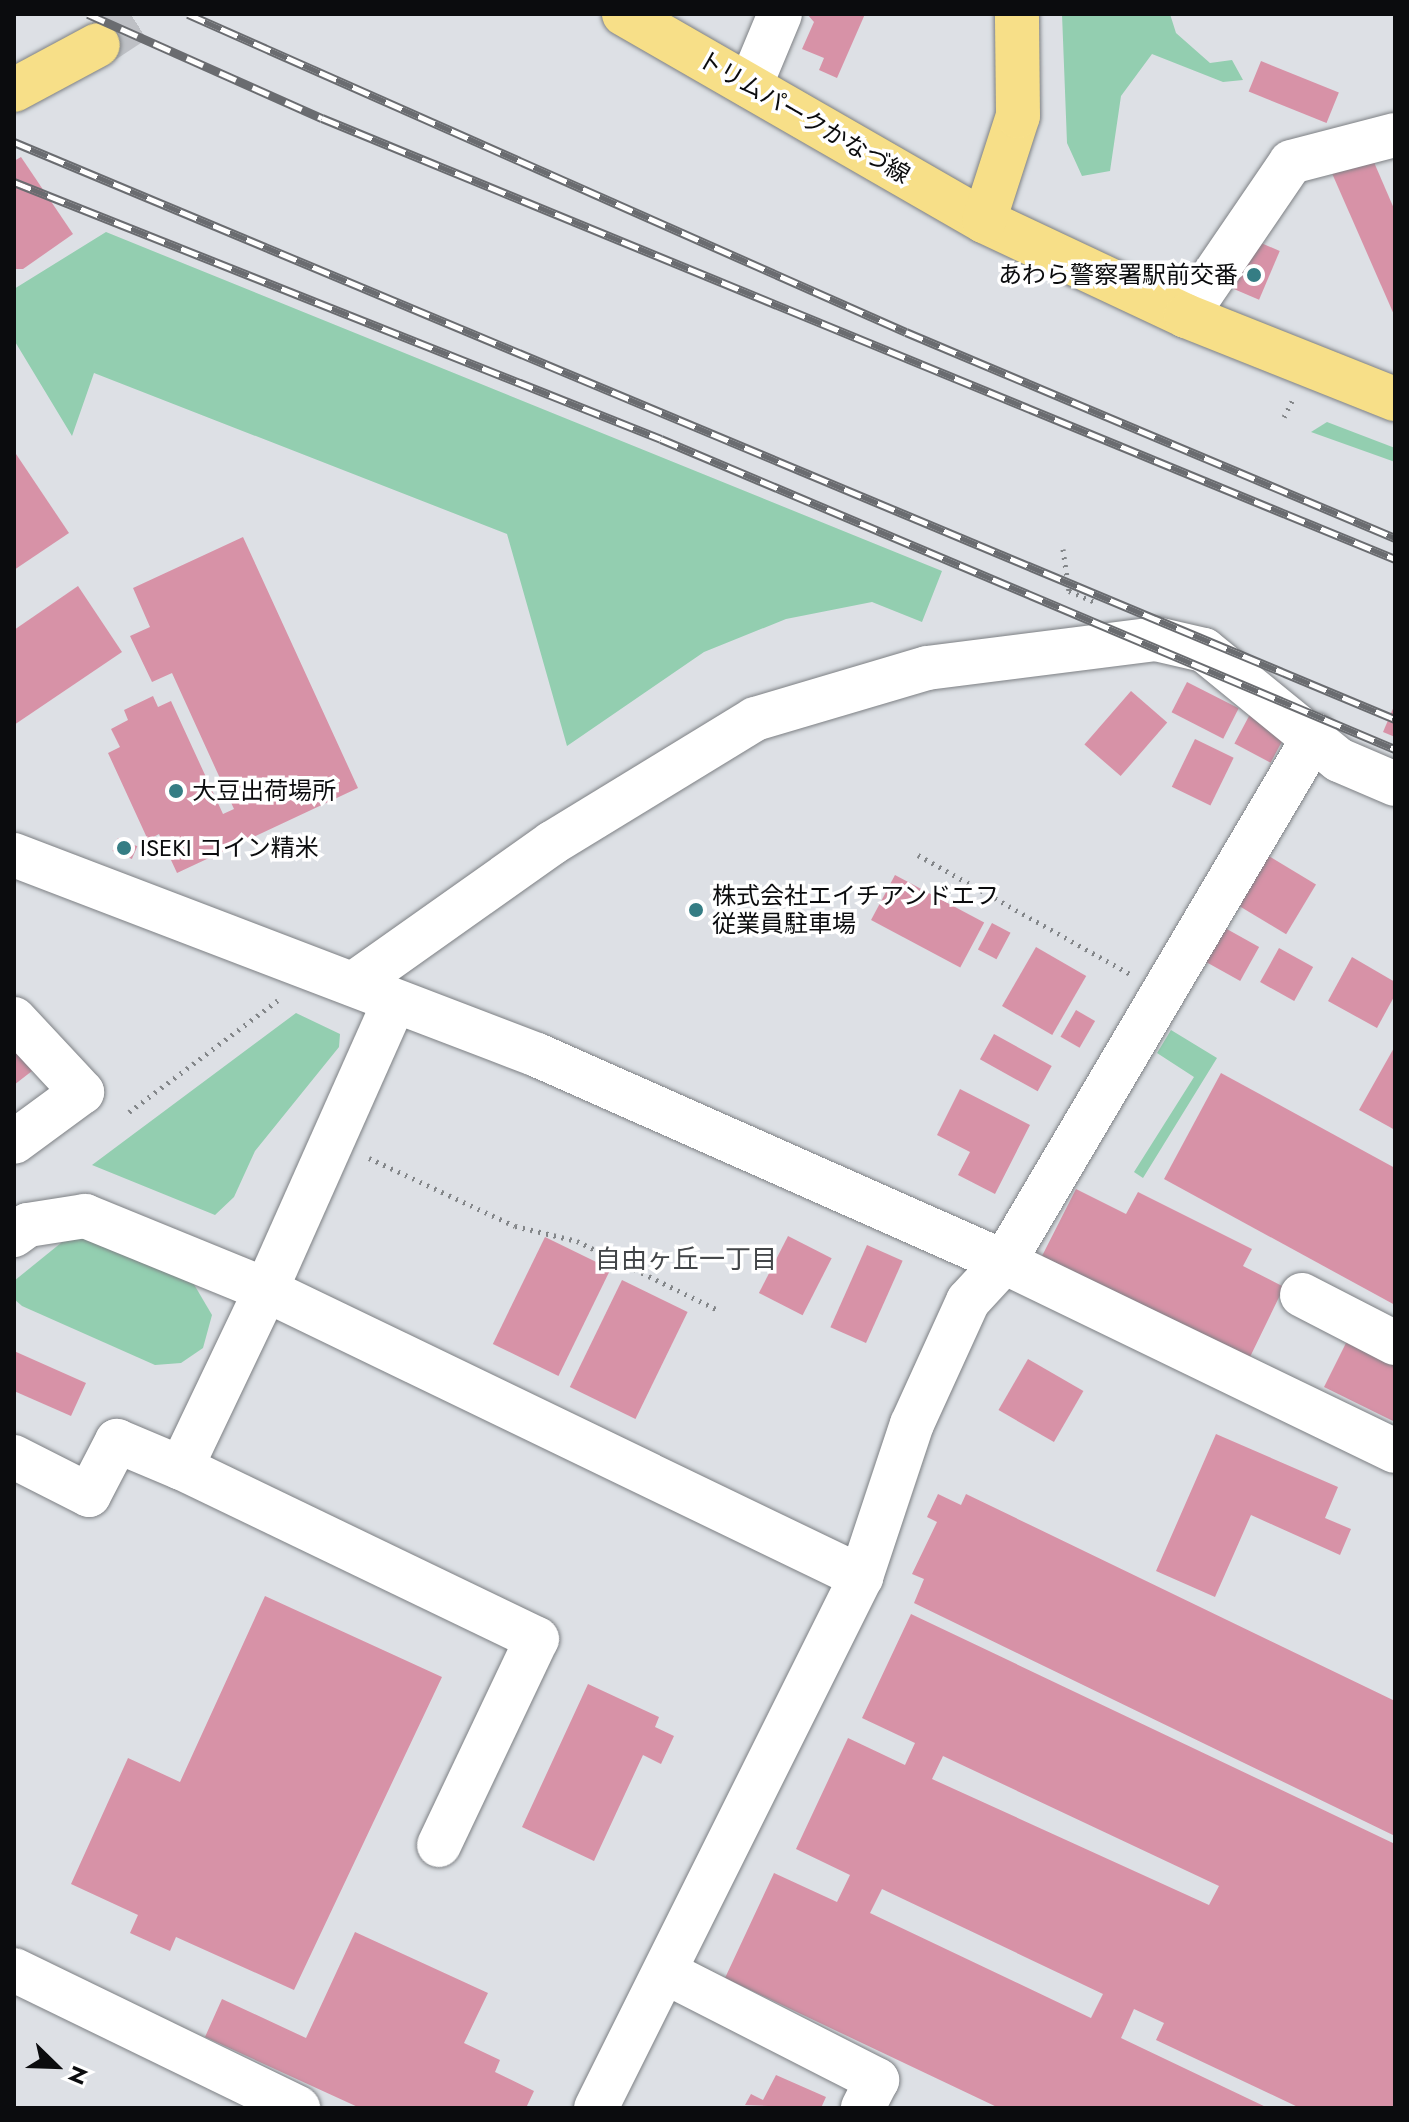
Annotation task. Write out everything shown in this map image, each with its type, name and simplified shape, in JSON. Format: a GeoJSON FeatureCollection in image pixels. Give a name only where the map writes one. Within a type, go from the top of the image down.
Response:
{"type":"FeatureCollection","features":[{"type":"Feature","properties":{"kind":"main road","name":"トリムパークかなづ線"},"geometry":{"type":"LineString","coordinates":[[624,14],[984,221],[1186,316],[1395,399]]}},
{"type":"Feature","properties":{"kind":"main road"},"geometry":{"type":"LineString","coordinates":[[984,221],[1018,116],[1017,14]]}},
{"type":"Feature","properties":{"kind":"main road"},"geometry":{"type":"LineString","coordinates":[[14,90],[98,45]]}},
{"type":"Feature","properties":{"kind":"street"},"geometry":{"type":"LineString","coordinates":[[750,86],[780,14]]}},
{"type":"Feature","properties":{"kind":"street"},"geometry":{"type":"LineString","coordinates":[[1186,316],[1291,162],[1395,135]]}},
{"type":"Feature","properties":{"kind":"street"},"geometry":{"type":"LineString","coordinates":[[335,977],[755,719],[927,668],[1156,639],[1204,650],[1315,735],[1339,760],[1395,784]]}},
{"type":"Feature","properties":{"kind":"street"},"geometry":{"type":"LineString","coordinates":[[596,2108],[667,1973],[861,1577],[912,1424],[968,1301],[1004,1262],[1315,735]]}},
{"type":"Feature","properties":{"kind":"street"},"geometry":{"type":"LineString","coordinates":[[14,855],[537,1055],[1004,1262],[1395,1451]]}},
{"type":"Feature","properties":{"kind":"street"},"geometry":{"type":"LineString","coordinates":[[181,1468],[335,1143],[394,1002]]}},
{"type":"Feature","properties":{"kind":"street"},"geometry":{"type":"LineString","coordinates":[[14,1019],[82,1092],[14,1142]]}},
{"type":"Feature","properties":{"kind":"street"},"geometry":{"type":"LineString","coordinates":[[14,1235],[28,1225],[85,1216],[266,1290],[861,1577]]}},
{"type":"Feature","properties":{"kind":"street"},"geometry":{"type":"LineString","coordinates":[[1302,1295],[1395,1343]]}},
{"type":"Feature","properties":{"kind":"street"},"geometry":{"type":"LineString","coordinates":[[14,1457],[89,1495],[117,1441],[181,1468],[537,1639],[439,1845]]}},
{"type":"Feature","properties":{"kind":"street"},"geometry":{"type":"LineString","coordinates":[[14,1970],[298,2108]]}},
{"type":"Feature","properties":{"kind":"street"},"geometry":{"type":"LineString","coordinates":[[667,1973],[877,2080],[863,2108]]}},
{"type":"Feature","properties":{"kind":"path"},"geometry":{"type":"LineString","coordinates":[[1284,417],[1294,397]]}},
{"type":"Feature","properties":{"kind":"path"},"geometry":{"type":"LineString","coordinates":[[918,855],[1162,992]]}},
{"type":"Feature","properties":{"kind":"path"},"geometry":{"type":"LineString","coordinates":[[129,1112],[335,977]]}},
{"type":"Feature","properties":{"kind":"path"},"geometry":{"type":"LineString","coordinates":[[335,1143],[515,1226],[577,1241],[718,1310]]}},
{"type":"Feature","properties":{"kind":"green space"},"geometry":{"type":"Polygon","coordinates":[[[1062,14],[1170,14],[1176,33],[1210,63],[1232,60],[1243,80],[1223,82],[1152,54],[1121,96],[1110,171],[1082,176],[1067,143],[1062,14]]]}},
{"type":"Feature","properties":{"kind":"green space"},"geometry":{"type":"Polygon","coordinates":[[[106,232],[942,571],[922,622],[872,602],[786,619],[704,652],[567,746],[507,534],[94,373],[72,436],[14,340],[14,289],[106,232]]]}},
{"type":"Feature","properties":{"kind":"green space"},"geometry":{"type":"Polygon","coordinates":[[[1327,422],[1395,448],[1395,462],[1311,432],[1327,422]]]}},
{"type":"Feature","properties":{"kind":"green space"},"geometry":{"type":"Polygon","coordinates":[[[296,1013],[340,1034],[339,1047],[255,1151],[234,1197],[215,1215],[92,1165],[296,1013]]]}},
{"type":"Feature","properties":{"kind":"green space"},"geometry":{"type":"Polygon","coordinates":[[[1171,1030],[1217,1058],[1143,1178],[1134,1172],[1194,1077],[1157,1053],[1171,1030]]]}},
{"type":"Feature","properties":{"kind":"green space"},"geometry":{"type":"Polygon","coordinates":[[[72,1234],[192,1281],[212,1315],[203,1348],[181,1363],[155,1365],[22,1306],[14,1299],[14,1281],[72,1234]]]}},
{"type":"Feature","properties":{"kind":"building"},"geometry":{"type":"Polygon","coordinates":[[[807,14],[865,14],[837,78],[819,70],[824,58],[802,49],[814,22],[807,14]]]}},
{"type":"Feature","properties":{"kind":"building"},"geometry":{"type":"Polygon","coordinates":[[[1261,61],[1339,92],[1327,123],[1249,92],[1261,61]]]}},
{"type":"Feature","properties":{"kind":"building"},"geometry":{"type":"Polygon","coordinates":[[[1370,153],[1395,211],[1395,317],[1331,171],[1370,153]]]}},
{"type":"Feature","properties":{"kind":"building"},"geometry":{"type":"Polygon","coordinates":[[[21,157],[73,234],[23,269],[14,269],[14,161],[21,157]]]}},
{"type":"Feature","properties":{"kind":"building","name":"あわら警察署駅前交番"},"geometry":{"type":"Polygon","coordinates":[[[1254,240],[1280,251],[1259,300],[1233,289],[1254,240]]]}},
{"type":"Feature","properties":{"kind":"building"},"geometry":{"type":"Polygon","coordinates":[[[14,451],[69,533],[14,570],[14,451]]]}},
{"type":"Feature","properties":{"kind":"building"},"geometry":{"type":"Polygon","coordinates":[[[243,537],[358,788],[177,873],[159,834],[148,840],[108,753],[120,747],[111,729],[128,720],[124,710],[153,696],[158,707],[171,701],[223,814],[234,809],[172,673],[152,682],[130,636],[150,627],[133,588],[243,537]]]}},
{"type":"Feature","properties":{"kind":"building"},"geometry":{"type":"Polygon","coordinates":[[[78,586],[122,652],[14,725],[14,630],[78,586]]]}},
{"type":"Feature","properties":{"kind":"building"},"geometry":{"type":"Polygon","coordinates":[[[1187,682],[1239,708],[1223,739],[1172,712],[1187,682]]]}},
{"type":"Feature","properties":{"kind":"building"},"geometry":{"type":"Polygon","coordinates":[[[1131,691],[1167,722],[1121,776],[1084,745],[1131,691]]]}},
{"type":"Feature","properties":{"kind":"building"},"geometry":{"type":"Polygon","coordinates":[[[1256,703],[1292,722],[1271,763],[1234,744],[1256,703]]]}},
{"type":"Feature","properties":{"kind":"building"},"geometry":{"type":"Polygon","coordinates":[[[1395,704],[1395,737],[1383,732],[1395,704]]]}},
{"type":"Feature","properties":{"kind":"building"},"geometry":{"type":"Polygon","coordinates":[[[1195,739],[1234,758],[1210,805],[1172,787],[1195,739]]]}},
{"type":"Feature","properties":{"kind":"building","name":"ISEKI コイン精米"},"geometry":{"type":"Polygon","coordinates":[[[118,838],[137,846],[132,859],[113,851],[118,838]]]}},
{"type":"Feature","properties":{"kind":"building"},"geometry":{"type":"Polygon","coordinates":[[[1262,852],[1316,884],[1286,934],[1232,902],[1262,852]]]}},
{"type":"Feature","properties":{"kind":"building"},"geometry":{"type":"Polygon","coordinates":[[[895,875],[984,922],[960,967],[871,920],[895,875]]]}},
{"type":"Feature","properties":{"kind":"building"},"geometry":{"type":"Polygon","coordinates":[[[992,923],[1011,933],[996,959],[978,949],[992,923]]]}},
{"type":"Feature","properties":{"kind":"building"},"geometry":{"type":"Polygon","coordinates":[[[1225,928],[1259,947],[1240,981],[1206,962],[1225,928]]]}},
{"type":"Feature","properties":{"kind":"building"},"geometry":{"type":"Polygon","coordinates":[[[1036,947],[1086,976],[1052,1035],[1002,1006],[1036,947]]]}},
{"type":"Feature","properties":{"kind":"building"},"geometry":{"type":"Polygon","coordinates":[[[1279,948],[1313,967],[1294,1001],[1260,982],[1279,948]]]}},
{"type":"Feature","properties":{"kind":"building"},"geometry":{"type":"Polygon","coordinates":[[[1352,957],[1395,982],[1395,995],[1377,1028],[1328,1001],[1352,957]]]}},
{"type":"Feature","properties":{"kind":"building"},"geometry":{"type":"Polygon","coordinates":[[[1076,1010],[1095,1021],[1080,1048],[1060,1037],[1076,1010]]]}},
{"type":"Feature","properties":{"kind":"building"},"geometry":{"type":"Polygon","coordinates":[[[994,1034],[1052,1066],[1038,1091],[980,1059],[994,1034]]]}},
{"type":"Feature","properties":{"kind":"building"},"geometry":{"type":"Polygon","coordinates":[[[1395,1046],[1395,1130],[1359,1110],[1395,1046]]]}},
{"type":"Feature","properties":{"kind":"building"},"geometry":{"type":"Polygon","coordinates":[[[14,1048],[32,1071],[14,1085],[14,1048]]]}},
{"type":"Feature","properties":{"kind":"building"},"geometry":{"type":"Polygon","coordinates":[[[1221,1073],[1395,1168],[1395,1305],[1164,1179],[1221,1073]]]}},
{"type":"Feature","properties":{"kind":"building"},"geometry":{"type":"Polygon","coordinates":[[[960,1089],[1030,1125],[995,1194],[958,1175],[970,1152],[937,1135],[960,1089]]]}},
{"type":"Feature","properties":{"kind":"building"},"geometry":{"type":"Polygon","coordinates":[[[1076,1189],[1126,1214],[1138,1192],[1252,1249],[1243,1266],[1284,1287],[1249,1359],[1042,1256],[1076,1189]]]}},
{"type":"Feature","properties":{"kind":"building"},"geometry":{"type":"Polygon","coordinates":[[[788,1236],[832,1258],[803,1315],[759,1293],[788,1236]]]}},
{"type":"Feature","properties":{"kind":"building"},"geometry":{"type":"Polygon","coordinates":[[[545,1237],[611,1269],[558,1376],[493,1344],[545,1237]]]}},
{"type":"Feature","properties":{"kind":"building"},"geometry":{"type":"Polygon","coordinates":[[[867,1245],[903,1261],[866,1343],[830,1327],[867,1245]]]}},
{"type":"Feature","properties":{"kind":"building"},"geometry":{"type":"Polygon","coordinates":[[[622,1280],[688,1312],[635,1419],[570,1387],[622,1280]]]}},
{"type":"Feature","properties":{"kind":"building"},"geometry":{"type":"Polygon","coordinates":[[[1348,1339],[1395,1362],[1395,1422],[1324,1387],[1348,1339]]]}},
{"type":"Feature","properties":{"kind":"building"},"geometry":{"type":"Polygon","coordinates":[[[14,1351],[86,1383],[71,1416],[14,1391],[14,1351]]]}},
{"type":"Feature","properties":{"kind":"building"},"geometry":{"type":"Polygon","coordinates":[[[1028,1359],[1083,1391],[1054,1442],[998,1410],[1028,1359]]]}},
{"type":"Feature","properties":{"kind":"building"},"geometry":{"type":"Polygon","coordinates":[[[1216,1434],[1338,1487],[1325,1518],[1351,1529],[1340,1555],[1251,1515],[1215,1597],[1156,1571],[1216,1434]]]}},
{"type":"Feature","properties":{"kind":"building"},"geometry":{"type":"Polygon","coordinates":[[[938,1494],[961,1505],[966,1494],[1395,1701],[1395,1836],[914,1603],[924,1579],[912,1574],[937,1522],[927,1517],[938,1494]]]}},
{"type":"Feature","properties":{"kind":"building"},"geometry":{"type":"Polygon","coordinates":[[[265,1596],[442,1677],[294,1990],[176,1937],[170,1951],[130,1933],[138,1915],[71,1884],[128,1758],[180,1782],[265,1596]]]}},
{"type":"Feature","properties":{"kind":"building"},"geometry":{"type":"Polygon","coordinates":[[[911,1614],[1395,1844],[1395,2108],[1300,2108],[1156,2040],[1164,2023],[1134,2009],[1121,2038],[1268,2108],[999,2108],[725,1978],[774,1873],[837,1902],[850,1875],[796,1849],[848,1738],[905,1765],[915,1743],[862,1718],[911,1614]],[[943,1756],[932,1779],[1209,1905],[1219,1886],[943,1756]],[[882,1889],[870,1913],[1091,2018],[1103,1994],[882,1889]]]}},
{"type":"Feature","properties":{"kind":"building"},"geometry":{"type":"Polygon","coordinates":[[[588,1684],[659,1717],[655,1727],[674,1736],[661,1764],[643,1755],[594,1861],[522,1827],[588,1684]]]}},
{"type":"Feature","properties":{"kind":"building"},"geometry":{"type":"Polygon","coordinates":[[[355,1932],[488,1993],[464,2043],[500,2060],[495,2072],[534,2091],[526,2108],[360,2108],[205,2037],[222,1999],[306,2038],[355,1932]]]}},
{"type":"Feature","properties":{"kind":"building"},"geometry":{"type":"Polygon","coordinates":[[[776,2075],[826,2097],[821,2108],[745,2105],[751,2094],[763,2100],[776,2075]]]}},
{"type":"Feature","properties":{"kind":"tunnel"},"geometry":{"type":"LineString","coordinates":[[98,45],[145,14]]}},
{"type":"Feature","properties":{"kind":"railway"},"geometry":{"type":"LineString","coordinates":[[88,14],[322,118],[1395,559]]}},
{"type":"Feature","properties":{"kind":"railway"},"geometry":{"type":"LineString","coordinates":[[188,14],[906,332],[1395,538]]}},
{"type":"Feature","properties":{"kind":"railway"},"geometry":{"type":"LineString","coordinates":[[14,142],[1395,719]]}},
{"type":"Feature","properties":{"kind":"railway"},"geometry":{"type":"LineString","coordinates":[[14,182],[661,439],[1395,749]]}},
{"type":"Feature","properties":{"kind":"place","name":"あわら警察署駅前交番"},"geometry":{"type":"Point","coordinates":[1254,275]}},
{"type":"Feature","properties":{"kind":"place","name":"大豆出荷場所"},"geometry":{"type":"Point","coordinates":[176,791]}},
{"type":"Feature","properties":{"kind":"place","name":"ISEKI コイン精米"},"geometry":{"type":"Point","coordinates":[124,848]}},
{"type":"Feature","properties":{"kind":"place","name":"株式会社エイチアンドエフ 従業員駐車場"},"geometry":{"type":"Point","coordinates":[696,910]}},
{"type":"Feature","properties":{"kind":"district","name":"自由ヶ丘一丁目"},"geometry":{"type":"Point","coordinates":[686,1260]}}]}
